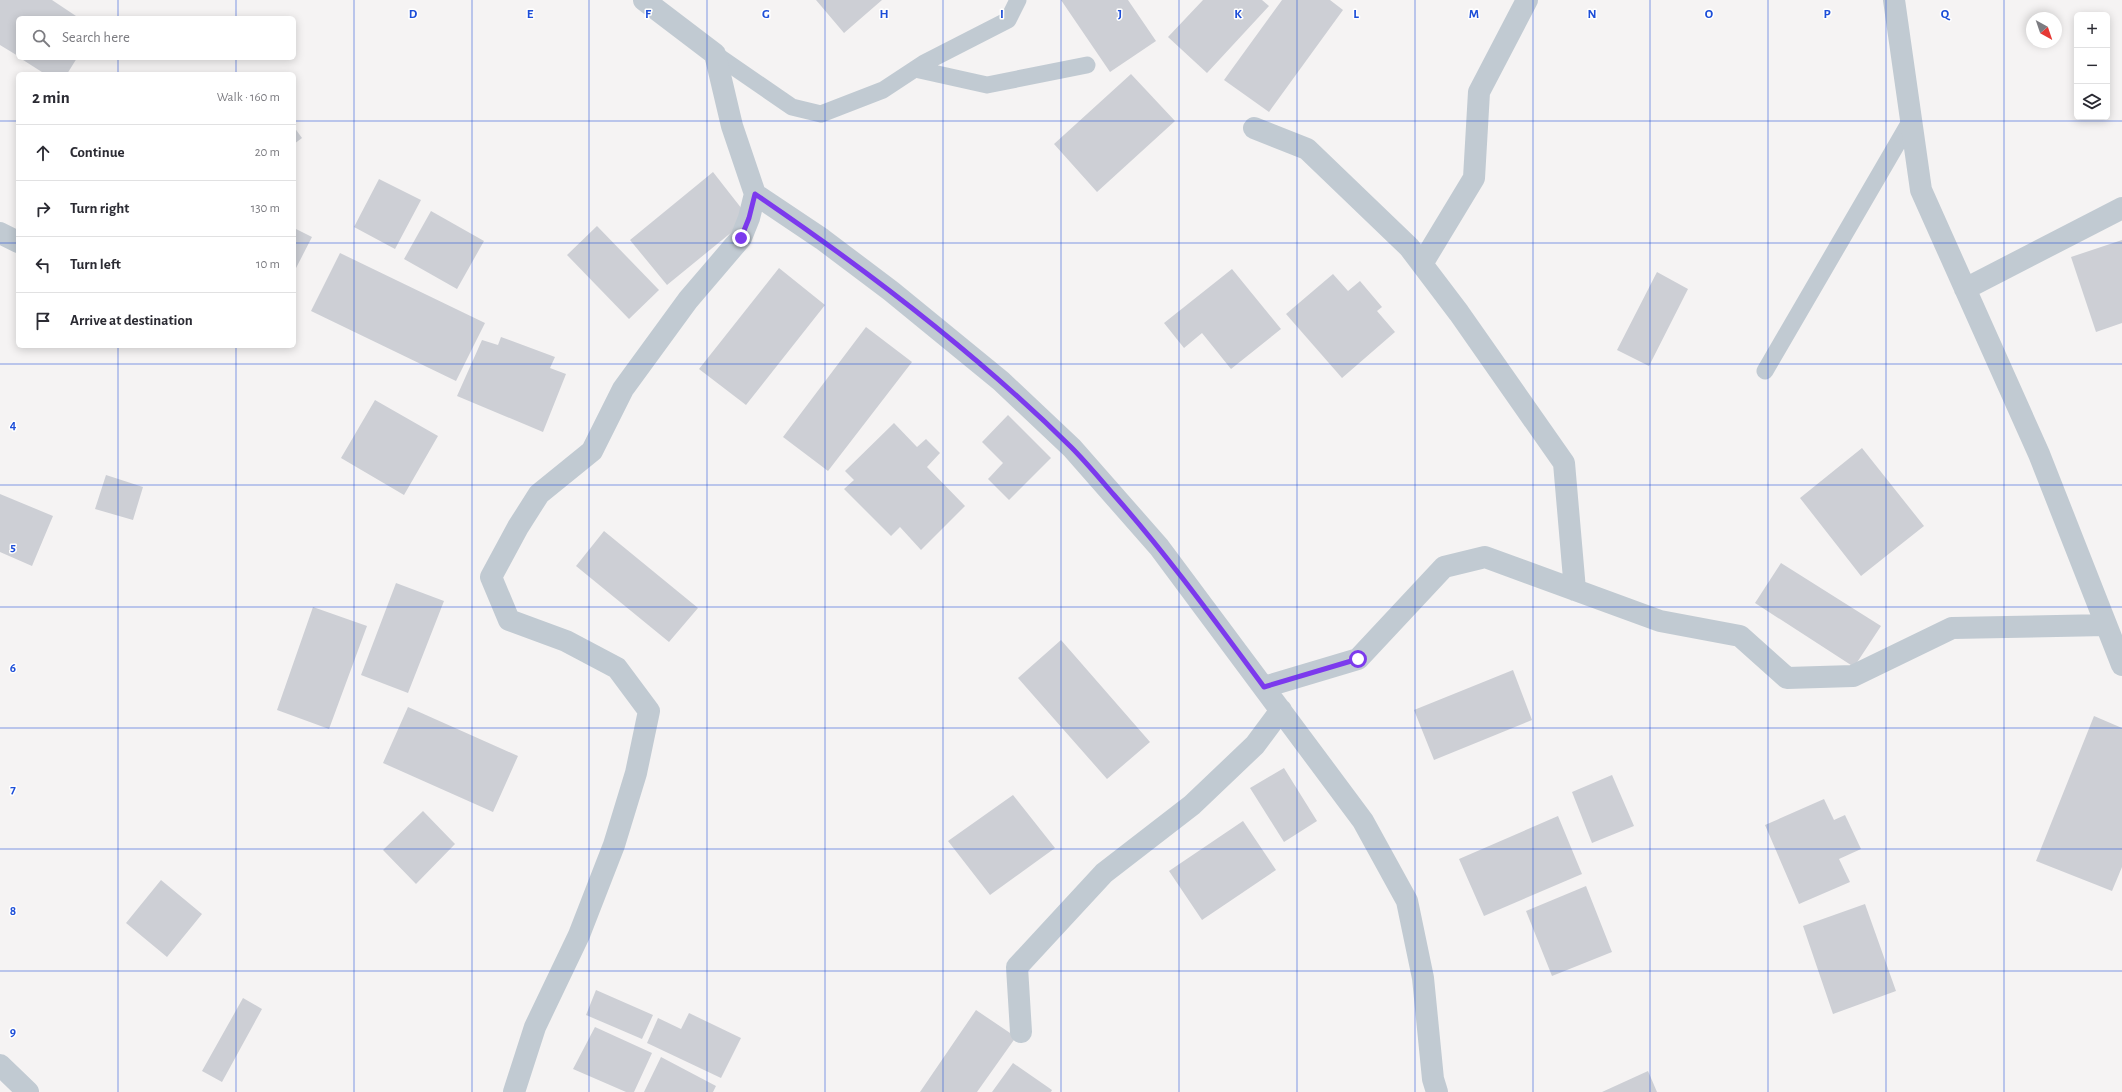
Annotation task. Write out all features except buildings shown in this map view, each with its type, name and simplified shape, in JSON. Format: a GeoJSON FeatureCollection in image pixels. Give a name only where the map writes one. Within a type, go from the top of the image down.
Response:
{"type":"FeatureCollection","features":[{"type":"Feature","properties":{"kind":"street"},"geometry":{"type":"LineString","coordinates":[[514,1092],[535,1027],[579,935],[614,845],[636,774],[649,712],[617,668],[566,641],[509,620],[491,577],[518,526],[539,494],[592,451],[623,389],[688,300],[741,238],[749,218],[755,194],[732,126],[715,54],[644,0]]}},
{"type":"Feature","properties":{"kind":"street"},"geometry":{"type":"LineString","coordinates":[[1422,264],[1474,178],[1478,92],[1527,0]]}},
{"type":"Feature","properties":{"kind":"street"},"geometry":{"type":"LineString","coordinates":[[1894,0],[1921,190],[2039,454],[2122,665]]}},
{"type":"Feature","properties":{"kind":"street"},"geometry":{"type":"LineString","coordinates":[[1254,128],[1307,149],[1409,247],[1459,313],[1564,463],[1575,590]]}},
{"type":"Feature","properties":{"kind":"street"},"geometry":{"type":"LineString","coordinates":[[755,194],[822,239],[891,291],[1001,381],[1072,448],[1160,547],[1363,821],[1407,902],[1424,978],[1433,1079],[1437,1092]]}},
{"type":"Feature","properties":{"kind":"street"},"geometry":{"type":"LineString","coordinates":[[1965,288],[2122,208]]}},
{"type":"Feature","properties":{"kind":"street"},"geometry":{"type":"LineString","coordinates":[[0,233],[16,241]]}},
{"type":"Feature","properties":{"kind":"street"},"geometry":{"type":"LineString","coordinates":[[1264,687],[1358,659],[1444,566],[1485,557],[1660,621],[1740,636],[1787,678],[1853,676],[1952,628],[2106,625]]}},
{"type":"Feature","properties":{"kind":"street"},"geometry":{"type":"LineString","coordinates":[[1021,1032],[1017,967],[1104,873],[1192,805],[1255,745],[1281,710]]}},
{"type":"Feature","properties":{"kind":"street"},"geometry":{"type":"LineString","coordinates":[[0,1065],[28,1092]]}},
{"type":"Feature","properties":{"kind":"lane"},"geometry":{"type":"LineString","coordinates":[[715,54],[792,107],[821,114],[883,90],[915,69],[1008,20],[1018,0]]}},
{"type":"Feature","properties":{"kind":"lane"},"geometry":{"type":"LineString","coordinates":[[915,69],[987,86],[1087,65]]}},
{"type":"Feature","properties":{"kind":"lane"},"geometry":{"type":"LineString","coordinates":[[1765,371],[1911,120]]}},
{"type":"Feature","properties":{"kind":"route"},"geometry":{"type":"LineString","coordinates":[[741,238],[749,218],[755,194],[822,239],[891,291],[1001,381],[1072,448],[1160,547],[1264,687],[1358,659]]}}]}
